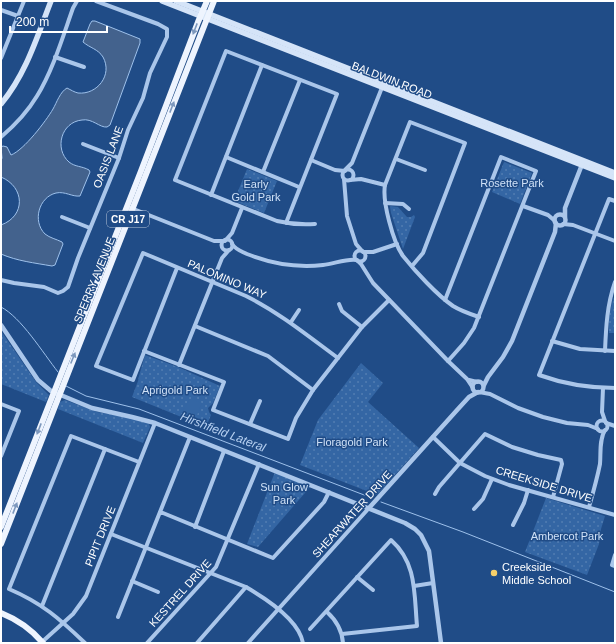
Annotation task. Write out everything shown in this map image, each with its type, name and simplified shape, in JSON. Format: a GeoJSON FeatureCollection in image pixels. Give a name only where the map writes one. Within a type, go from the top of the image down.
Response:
{"type":"FeatureCollection","features":[{"type":"Feature","properties":{"kind":"main road"},"geometry":{"type":"LineString","coordinates":[[1,104],[19,80],[51,1]]}},
{"type":"Feature","properties":{"kind":"main road","name":"BALDWIN ROAD"},"geometry":{"type":"LineString","coordinates":[[162,1],[202,13]]}},
{"type":"Feature","properties":{"kind":"main road","name":"BALDWIN ROAD"},"geometry":{"type":"LineString","coordinates":[[176,1],[208,16],[330,66],[383,85],[582,163],[615,178]]}},
{"type":"Feature","properties":{"kind":"main road","name":"SPERRY AVENUE"},"geometry":{"type":"LineString","coordinates":[[129,208],[207,1]]}},
{"type":"Feature","properties":{"kind":"main road","name":"SPERRY AVENUE"},"geometry":{"type":"LineString","coordinates":[[1,527],[214,1]]}},
{"type":"Feature","properties":{"kind":"main road","name":"BALDWIN ROAD"},"geometry":{"type":"LineString","coordinates":[[208,16],[355,71],[383,85]]}},
{"type":"Feature","properties":{"kind":"main road"},"geometry":{"type":"LineString","coordinates":[[330,66],[353,72],[355,71]]}},
{"type":"Feature","properties":{"kind":"main road","name":"BALDWIN ROAD"},"geometry":{"type":"LineString","coordinates":[[582,163],[615,173]]}},
{"type":"Feature","properties":{"kind":"main road","name":"SPERRY AVENUE"},"geometry":{"type":"LineString","coordinates":[[1,544],[56,393]]}},
{"type":"Feature","properties":{"kind":"main road"},"geometry":{"type":"LineString","coordinates":[[1,612],[14,619],[42,642]]}},
{"type":"Feature","properties":{"kind":"street"},"geometry":{"type":"LineString","coordinates":[[2,55],[24,1]]}},
{"type":"Feature","properties":{"kind":"street"},"geometry":{"type":"LineString","coordinates":[[1,137],[12,128],[37,97],[47,78],[77,1]]}},
{"type":"Feature","properties":{"kind":"street","name":"OASIS LANE"},"geometry":{"type":"LineString","coordinates":[[1,280],[44,288],[58,293],[68,287],[78,258],[119,158],[128,130],[143,98],[150,73],[167,37],[166,29],[158,24],[96,1]]}},
{"type":"Feature","properties":{"kind":"street"},"geometry":{"type":"LineString","coordinates":[[1,10],[18,16]]}},
{"type":"Feature","properties":{"kind":"street"},"geometry":{"type":"LineString","coordinates":[[286,223],[337,94],[226,51],[174,180],[267,218],[286,223],[305,225],[315,224]]}},
{"type":"Feature","properties":{"kind":"street"},"geometry":{"type":"LineString","coordinates":[[55,57],[84,67]]}},
{"type":"Feature","properties":{"kind":"street"},"geometry":{"type":"LineString","coordinates":[[212,195],[262,65]]}},
{"type":"Feature","properties":{"kind":"street"},"geometry":{"type":"LineString","coordinates":[[263,172],[300,80]]}},
{"type":"Feature","properties":{"kind":"street"},"geometry":{"type":"LineString","coordinates":[[383,85],[352,163],[343,173],[346,211],[356,244],[355,254],[358,261],[365,269],[371,280],[467,379],[475,391],[490,394],[513,406],[536,415],[558,421],[588,425],[602,431],[615,426]]}},
{"type":"Feature","properties":{"kind":"street"},"geometry":{"type":"LineString","coordinates":[[412,266],[423,253],[466,143],[410,122],[384,191],[386,210],[397,244],[402,255],[412,266],[445,300],[458,309],[479,317]]}},
{"type":"Feature","properties":{"kind":"street"},"geometry":{"type":"LineString","coordinates":[[84,144],[119,158]]}},
{"type":"Feature","properties":{"kind":"street"},"geometry":{"type":"LineString","coordinates":[[226,157],[299,187]]}},
{"type":"Feature","properties":{"kind":"street"},"geometry":{"type":"LineString","coordinates":[[445,300],[501,157],[536,171],[479,317],[469,336],[448,361]]}},
{"type":"Feature","properties":{"kind":"street"},"geometry":{"type":"LineString","coordinates":[[396,159],[425,170]]}},
{"type":"Feature","properties":{"kind":"street"},"geometry":{"type":"LineString","coordinates":[[311,160],[335,170],[346,180],[361,179],[385,185]]}},
{"type":"Feature","properties":{"kind":"street"},"geometry":{"type":"LineString","coordinates":[[345,188],[353,176],[352,163]]}},
{"type":"Feature","properties":{"kind":"street"},"geometry":{"type":"LineString","coordinates":[[555,232],[565,222],[565,208],[582,163]]}},
{"type":"Feature","properties":{"kind":"street"},"geometry":{"type":"LineString","coordinates":[[335,170],[349,170],[361,179]]}},
{"type":"Feature","properties":{"kind":"street"},"geometry":{"type":"LineString","coordinates":[[615,201],[609,199],[539,375],[556,382],[571,385],[615,388]]}},
{"type":"Feature","properties":{"kind":"street"},"geometry":{"type":"LineString","coordinates":[[385,203],[403,204],[409,209]]}},
{"type":"Feature","properties":{"kind":"street"},"geometry":{"type":"LineString","coordinates":[[523,206],[548,215],[562,215],[572,225]]}},
{"type":"Feature","properties":{"kind":"street"},"geometry":{"type":"LineString","coordinates":[[129,208],[214,241],[224,250],[239,250],[269,261],[297,266],[327,265],[347,260],[363,261],[373,252],[397,244]]}},
{"type":"Feature","properties":{"kind":"street"},"geometry":{"type":"LineString","coordinates":[[179,365],[222,258],[232,244],[232,233],[242,208]]}},
{"type":"Feature","properties":{"kind":"street"},"geometry":{"type":"LineString","coordinates":[[479,392],[483,390],[488,377],[503,357],[512,341],[555,232],[555,218],[565,208]]}},
{"type":"Feature","properties":{"kind":"street"},"geometry":{"type":"LineString","coordinates":[[548,215],[558,225],[572,225],[615,241]]}},
{"type":"Feature","properties":{"kind":"street"},"geometry":{"type":"LineString","coordinates":[[62,217],[90,228]]}},
{"type":"Feature","properties":{"kind":"street"},"geometry":{"type":"LineString","coordinates":[[222,258],[222,243],[232,233]]}},
{"type":"Feature","properties":{"kind":"street"},"geometry":{"type":"LineString","coordinates":[[214,241],[229,241],[239,250]]}},
{"type":"Feature","properties":{"kind":"street"},"geometry":{"type":"LineString","coordinates":[[356,244],[363,251],[365,258],[365,269]]}},
{"type":"Feature","properties":{"kind":"street"},"geometry":{"type":"LineString","coordinates":[[347,260],[359,251],[373,252]]}},
{"type":"Feature","properties":{"kind":"street","name":"PALOMINO WAY"},"geometry":{"type":"LineString","coordinates":[[144,351],[133,380],[96,366],[143,253],[259,302],[291,322],[338,358]]}},
{"type":"Feature","properties":{"kind":"street"},"geometry":{"type":"LineString","coordinates":[[177,268],[144,351],[224,382],[213,410],[288,439],[296,418],[313,390],[362,327],[389,300]]}},
{"type":"Feature","properties":{"kind":"street"},"geometry":{"type":"LineString","coordinates":[[605,351],[608,307],[615,282]]}},
{"type":"Feature","properties":{"kind":"street"},"geometry":{"type":"LineString","coordinates":[[339,304],[342,311],[362,327]]}},
{"type":"Feature","properties":{"kind":"street"},"geometry":{"type":"LineString","coordinates":[[291,322],[300,310]]}},
{"type":"Feature","properties":{"kind":"street"},"geometry":{"type":"LineString","coordinates":[[1,325],[38,380],[56,393],[92,408],[132,416],[155,423],[408,524],[421,535],[429,551],[441,643]]}},
{"type":"Feature","properties":{"kind":"street"},"geometry":{"type":"LineString","coordinates":[[195,326],[268,356],[313,390]]}},
{"type":"Feature","properties":{"kind":"street"},"geometry":{"type":"LineString","coordinates":[[552,341],[580,349],[615,351]]}},
{"type":"Feature","properties":{"kind":"street"},"geometry":{"type":"LineString","coordinates":[[473,388],[474,384],[488,377]]}},
{"type":"Feature","properties":{"kind":"street"},"geometry":{"type":"LineString","coordinates":[[467,379],[473,382],[481,382],[490,394]]}},
{"type":"Feature","properties":{"kind":"street","name":"SHEARWATER DRIVE"},"geometry":{"type":"LineString","coordinates":[[248,643],[469,397],[473,388]]}},
{"type":"Feature","properties":{"kind":"street"},"geometry":{"type":"LineString","coordinates":[[602,440],[598,430],[598,422],[602,412],[603,388]]}},
{"type":"Feature","properties":{"kind":"street","name":"SHEARWATER DRIVE"},"geometry":{"type":"LineString","coordinates":[[469,397],[479,392]]}},
{"type":"Feature","properties":{"kind":"street"},"geometry":{"type":"LineString","coordinates":[[250,424],[260,401]]}},
{"type":"Feature","properties":{"kind":"street"},"geometry":{"type":"LineString","coordinates":[[1,404],[19,411],[1,456]]}},
{"type":"Feature","properties":{"kind":"street"},"geometry":{"type":"LineString","coordinates":[[589,507],[600,465],[602,440],[607,426],[602,412]]}},
{"type":"Feature","properties":{"kind":"street"},"geometry":{"type":"LineString","coordinates":[[588,425],[602,420],[615,426]]}},
{"type":"Feature","properties":{"kind":"street","name":"PIPIT DRIVE"},"geometry":{"type":"LineString","coordinates":[[42,642],[73,614],[86,596],[155,423]]}},
{"type":"Feature","properties":{"kind":"street"},"geometry":{"type":"LineString","coordinates":[[435,494],[439,487],[486,434],[512,447],[562,461],[553,497]]}},
{"type":"Feature","properties":{"kind":"street"},"geometry":{"type":"LineString","coordinates":[[85,643],[64,623],[42,606],[9,589],[71,436],[139,462]]}},
{"type":"Feature","properties":{"kind":"street"},"geometry":{"type":"LineString","coordinates":[[118,616],[190,437]]}},
{"type":"Feature","properties":{"kind":"street","name":"CREEKSIDE DRIVE"},"geometry":{"type":"LineString","coordinates":[[433,437],[460,463],[492,479],[615,515]]}},
{"type":"Feature","properties":{"kind":"street"},"geometry":{"type":"LineString","coordinates":[[42,606],[105,449]]}},
{"type":"Feature","properties":{"kind":"street"},"geometry":{"type":"LineString","coordinates":[[195,527],[224,451]]}},
{"type":"Feature","properties":{"kind":"street","name":"KESTREL DRIVE"},"geometry":{"type":"LineString","coordinates":[[147,643],[219,562],[259,464]]}},
{"type":"Feature","properties":{"kind":"street"},"geometry":{"type":"LineString","coordinates":[[474,509],[483,499],[492,479]]}},
{"type":"Feature","properties":{"kind":"street"},"geometry":{"type":"LineString","coordinates":[[513,525],[524,503],[528,490]]}},
{"type":"Feature","properties":{"kind":"street"},"geometry":{"type":"LineString","coordinates":[[160,513],[273,558],[324,502],[329,492]]}},
{"type":"Feature","properties":{"kind":"street"},"geometry":{"type":"LineString","coordinates":[[111,534],[246,587],[263,597],[297,628],[303,643]]}},
{"type":"Feature","properties":{"kind":"street"},"geometry":{"type":"LineString","coordinates":[[310,629],[391,540],[399,547],[406,557],[414,586],[417,626],[342,634]]}},
{"type":"Feature","properties":{"kind":"street"},"geometry":{"type":"LineString","coordinates":[[613,565],[615,555]]}},
{"type":"Feature","properties":{"kind":"street"},"geometry":{"type":"LineString","coordinates":[[357,577],[373,590]]}},
{"type":"Feature","properties":{"kind":"street"},"geometry":{"type":"LineString","coordinates":[[132,581],[158,592]]}},
{"type":"Feature","properties":{"kind":"street"},"geometry":{"type":"LineString","coordinates":[[414,586],[433,583]]}},
{"type":"Feature","properties":{"kind":"street"},"geometry":{"type":"LineString","coordinates":[[197,643],[246,587]]}},
{"type":"Feature","properties":{"kind":"street"},"geometry":{"type":"LineString","coordinates":[[327,612],[336,622],[342,634],[343,643]]}},
{"type":"Feature","properties":{"kind":"green space","name":"Rosette Park"},"geometry":{"type":"Polygon","coordinates":[[[504,162],[532,173],[520,204],[492,192],[504,162]]]}},
{"type":"Feature","properties":{"kind":"green space","name":"Early Gold Park"},"geometry":{"type":"Polygon","coordinates":[[[247,169],[277,181],[264,213],[234,201],[247,169]]]}},
{"type":"Feature","properties":{"kind":"green space"},"geometry":{"type":"Polygon","coordinates":[[[243,191],[251,194],[251,197],[248,200],[241,198],[243,191]]]}},
{"type":"Feature","properties":{"kind":"green space"},"geometry":{"type":"Polygon","coordinates":[[[391,206],[398,207],[407,217],[414,215],[415,217],[403,249],[391,213],[391,206]]]}},
{"type":"Feature","properties":{"kind":"green space"},"geometry":{"type":"Polygon","coordinates":[[[613,298],[615,299],[615,333],[609,333],[609,317],[613,298]]]}},
{"type":"Feature","properties":{"kind":"green space"},"geometry":{"type":"Polygon","coordinates":[[[1,331],[36,382],[49,395],[46,402],[1,384],[1,331]]]}},
{"type":"Feature","properties":{"kind":"green space","name":"Aprigold Park"},"geometry":{"type":"Polygon","coordinates":[[[145,355],[178,367],[220,386],[213,403],[208,408],[211,415],[206,427],[132,397],[145,355]]]}},
{"type":"Feature","properties":{"kind":"green space","name":"Floragold Park"},"geometry":{"type":"Polygon","coordinates":[[[361,363],[383,383],[368,402],[419,448],[377,495],[300,465],[318,420],[361,363]]]}},
{"type":"Feature","properties":{"kind":"green space"},"geometry":{"type":"Polygon","coordinates":[[[190,399],[202,403],[197,415],[193,416],[182,412],[190,399]]]}},
{"type":"Feature","properties":{"kind":"green space"},"geometry":{"type":"Polygon","coordinates":[[[65,400],[97,412],[127,417],[149,423],[150,427],[143,443],[58,409],[60,402],[65,400]]]}},
{"type":"Feature","properties":{"kind":"green space","name":"Sun Glow Park"},"geometry":{"type":"Polygon","coordinates":[[[275,472],[311,486],[258,547],[247,544],[275,472]]]}},
{"type":"Feature","properties":{"kind":"green space","name":"Ambercot Park"},"geometry":{"type":"Polygon","coordinates":[[[546,498],[605,516],[599,544],[587,575],[525,552],[546,498]]]}},
{"type":"Feature","properties":{"kind":"shaded area"},"geometry":{"type":"Polygon","coordinates":[[[92,21],[140,39],[140,43],[110,125],[104,127],[89,120],[82,120],[69,126],[62,137],[61,144],[64,157],[71,164],[89,170],[90,172],[80,196],[62,193],[50,195],[45,199],[39,210],[38,216],[41,229],[45,234],[62,242],[63,244],[55,265],[52,266],[33,263],[1,254],[1,225],[9,221],[15,215],[19,201],[15,187],[1,177],[1,147],[7,147],[11,155],[22,147],[40,128],[67,88],[74,92],[85,93],[97,87],[101,82],[106,70],[106,64],[103,57],[99,52],[83,42],[92,21]]]}},
{"type":"Feature","properties":{"kind":"waterway","name":"Hirshfield Lateral"},"geometry":{"type":"LineString","coordinates":[[1,307],[9,312],[24,327],[58,372]]}},
{"type":"Feature","properties":{"kind":"waterway","name":"Hirshfield Lateral"},"geometry":{"type":"LineString","coordinates":[[66,386],[86,396],[139,409],[372,498]]}},
{"type":"Feature","properties":{"kind":"waterway"},"geometry":{"type":"LineString","coordinates":[[381,502],[463,532],[615,592]]}},
{"type":"Feature","properties":{"kind":"place","name":"Creekside Middle School"},"geometry":{"type":"Point","coordinates":[494,573]}}]}
